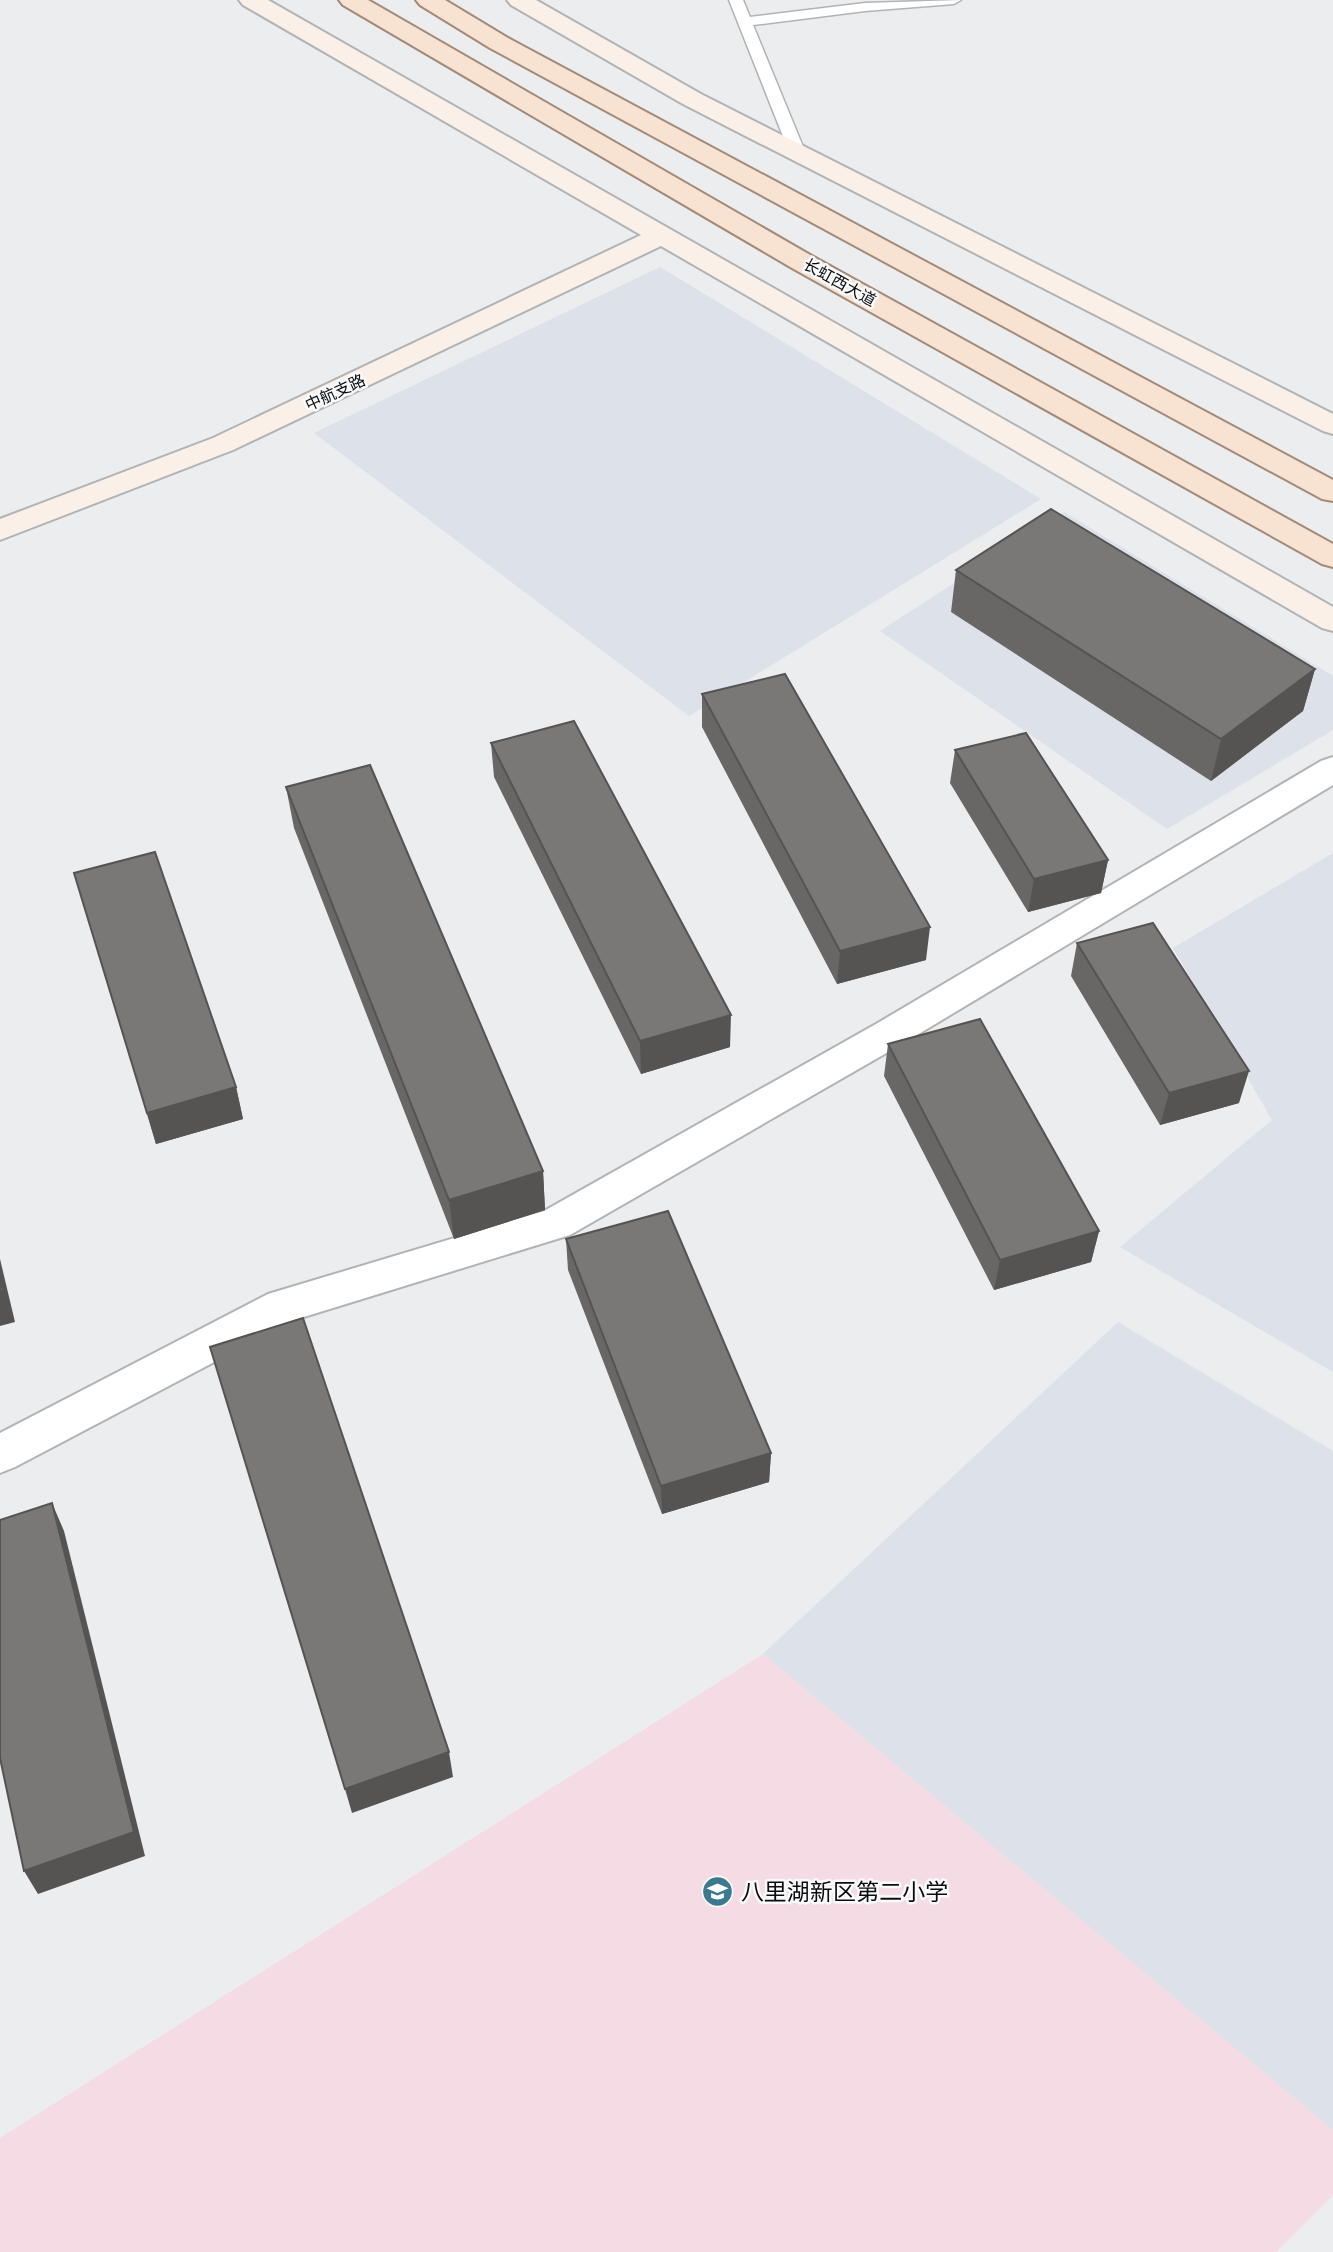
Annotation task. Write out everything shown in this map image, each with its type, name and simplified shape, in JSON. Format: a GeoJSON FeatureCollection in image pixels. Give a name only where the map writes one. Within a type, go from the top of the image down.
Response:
{"type":"FeatureCollection","features":[{"type":"Feature","properties":{"kind":"main road","name":"长虹西大道"},"geometry":{"type":"LineString","coordinates":[[351,0],[802,262],[1333,557]]}},
{"type":"Feature","properties":{"kind":"main road"},"geometry":{"type":"LineString","coordinates":[[428,0],[499,43],[1333,492]]}},
{"type":"Feature","properties":{"kind":"street"},"geometry":{"type":"LineString","coordinates":[[251,0],[1333,621]]}},
{"type":"Feature","properties":{"kind":"street"},"geometry":{"type":"LineString","coordinates":[[519,0],[692,99],[1333,425]]}},
{"type":"Feature","properties":{"kind":"street","name":"中航支路"},"geometry":{"type":"LineString","coordinates":[[0,530],[223,444],[661,236]]}},
{"type":"Feature","properties":{"kind":"street"},"geometry":{"type":"LineString","coordinates":[[0,1454],[282,1306],[556,1224],[889,1034],[1333,769]]}},
{"type":"Feature","properties":{"kind":"lane"},"geometry":{"type":"LineString","coordinates":[[736,0],[798,154]]}},
{"type":"Feature","properties":{"kind":"lane"},"geometry":{"type":"LineString","coordinates":[[745,22],[865,7],[954,0]]}},
{"type":"Feature","properties":{"kind":"shaded area"},"geometry":{"type":"Polygon","coordinates":[[[660,267],[1041,499],[689,716],[314,433],[660,267]]]}},
{"type":"Feature","properties":{"kind":"shaded area"},"geometry":{"type":"Polygon","coordinates":[[[1064,512],[1333,676],[1333,730],[1167,829],[880,631],[1064,512]]]}},
{"type":"Feature","properties":{"kind":"shaded area"},"geometry":{"type":"Polygon","coordinates":[[[1333,853],[1333,1372],[1120,1247],[1272,1120],[1173,948],[1333,853]]]}},
{"type":"Feature","properties":{"kind":"shaded area"},"geometry":{"type":"Polygon","coordinates":[[[1118,1322],[1333,1451],[1333,2130],[763,1654],[1118,1322]]]}},
{"type":"Feature","properties":{"kind":"shaded area","name":"八里湖新区第二小学"},"geometry":{"type":"Polygon","coordinates":[[[763,1654],[1333,2130],[1333,2195],[1276,2252],[0,2252],[0,2138],[763,1654]]]}},
{"type":"Feature","properties":{"kind":"building"},"geometry":{"type":"Polygon","coordinates":[[[1051,509],[1315,669],[1221,739],[956,570],[1051,509]]]}},
{"type":"Feature","properties":{"kind":"building"},"geometry":{"type":"Polygon","coordinates":[[[785,674],[930,927],[840,951],[702,694],[785,674]]]}},
{"type":"Feature","properties":{"kind":"building"},"geometry":{"type":"Polygon","coordinates":[[[574,721],[731,1015],[640,1041],[491,743],[574,721]]]}},
{"type":"Feature","properties":{"kind":"building"},"geometry":{"type":"Polygon","coordinates":[[[1026,733],[1108,860],[1034,879],[955,750],[1026,733]]]}},
{"type":"Feature","properties":{"kind":"building"},"geometry":{"type":"Polygon","coordinates":[[[370,765],[543,1171],[449,1200],[286,787],[370,765]]]}},
{"type":"Feature","properties":{"kind":"building"},"geometry":{"type":"Polygon","coordinates":[[[155,852],[236,1087],[147,1113],[74,873],[155,852]]]}},
{"type":"Feature","properties":{"kind":"building"},"geometry":{"type":"Polygon","coordinates":[[[1153,923],[1249,1071],[1169,1093],[1077,943],[1153,923]]]}},
{"type":"Feature","properties":{"kind":"building"},"geometry":{"type":"Polygon","coordinates":[[[980,1019],[1099,1231],[1000,1260],[888,1044],[980,1019]]]}},
{"type":"Feature","properties":{"kind":"building"},"geometry":{"type":"Polygon","coordinates":[[[668,1211],[771,1453],[661,1486],[566,1239],[668,1211]]]}},
{"type":"Feature","properties":{"kind":"building"},"geometry":{"type":"Polygon","coordinates":[[[303,1318],[449,1752],[345,1789],[210,1347],[303,1318]]]}},
{"type":"Feature","properties":{"kind":"building"},"geometry":{"type":"Polygon","coordinates":[[[52,1503],[134,1832],[24,1871],[0,1758],[0,1520],[52,1503]]]}},
{"type":"Feature","properties":{"kind":"place","name":"八里湖新区第二小学"},"geometry":{"type":"Point","coordinates":[718,1892]}}]}
